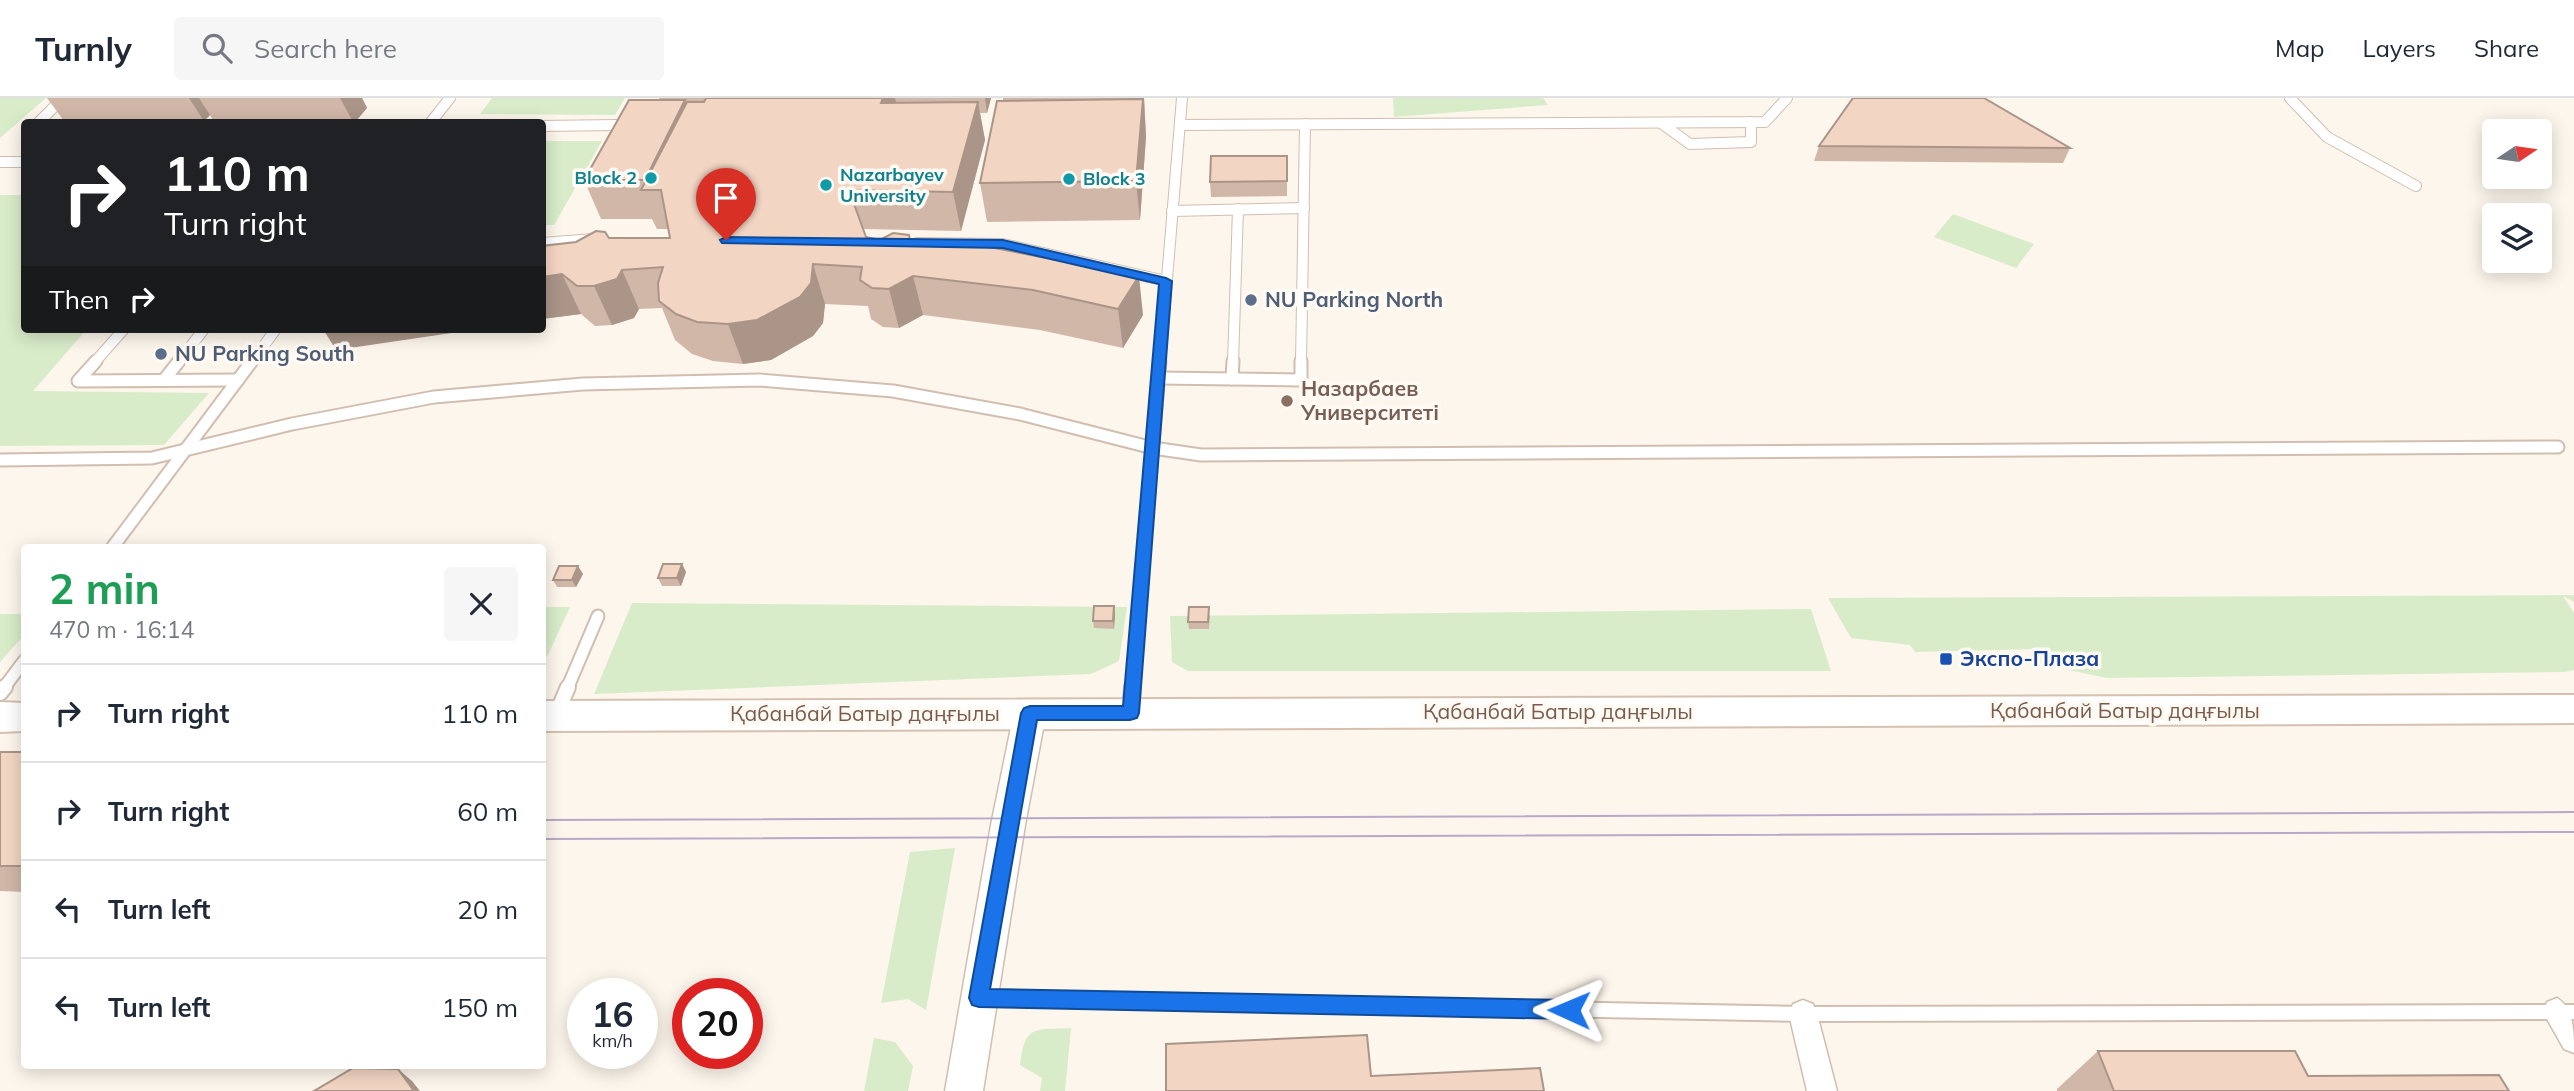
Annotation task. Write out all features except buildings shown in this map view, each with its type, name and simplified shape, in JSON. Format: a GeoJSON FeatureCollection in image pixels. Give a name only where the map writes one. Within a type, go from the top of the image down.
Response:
{"type":"FeatureCollection","features":[{"type":"Feature","properties":{"kind":"main road","name":"Қабанбай Батыр даңғылы"},"geometry":{"type":"LineString","coordinates":[[549,716],[2574,709]]}},
{"type":"Feature","properties":{"kind":"main road"},"geometry":{"type":"LineString","coordinates":[[0,717],[21,717]]}},
{"type":"Feature","properties":{"kind":"street"},"geometry":{"type":"LineString","coordinates":[[964,1091],[1030,713]]}},
{"type":"Feature","properties":{"kind":"street"},"geometry":{"type":"LineString","coordinates":[[2566,1012],[2574,1039]]}},
{"type":"Feature","properties":{"kind":"street"},"geometry":{"type":"LineString","coordinates":[[1803,1014],[1822,1091]]}},
{"type":"Feature","properties":{"kind":"lane"},"geometry":{"type":"LineString","coordinates":[[42,119],[63,98]]}},
{"type":"Feature","properties":{"kind":"lane"},"geometry":{"type":"LineString","coordinates":[[433,119],[450,98]]}},
{"type":"Feature","properties":{"kind":"lane"},"geometry":{"type":"LineString","coordinates":[[1130,713],[1182,98]]}},
{"type":"Feature","properties":{"kind":"lane"},"geometry":{"type":"LineString","coordinates":[[1180,125],[1765,122],[1787,98]]}},
{"type":"Feature","properties":{"kind":"lane"},"geometry":{"type":"LineString","coordinates":[[2290,98],[2327,137],[2416,186]]}},
{"type":"Feature","properties":{"kind":"lane"},"geometry":{"type":"LineString","coordinates":[[1661,123],[1690,144],[1751,142],[1751,122]]}},
{"type":"Feature","properties":{"kind":"lane"},"geometry":{"type":"LineString","coordinates":[[1158,378],[1301,380],[1305,124]]}},
{"type":"Feature","properties":{"kind":"lane"},"geometry":{"type":"LineString","coordinates":[[546,126],[617,125]]}},
{"type":"Feature","properties":{"kind":"lane"},"geometry":{"type":"LineString","coordinates":[[0,162],[21,162]]}},
{"type":"Feature","properties":{"kind":"lane"},"geometry":{"type":"LineString","coordinates":[[1172,211],[1304,208]]}},
{"type":"Feature","properties":{"kind":"lane"},"geometry":{"type":"LineString","coordinates":[[1232,379],[1238,209]]}},
{"type":"Feature","properties":{"kind":"lane"},"geometry":{"type":"LineString","coordinates":[[546,243],[601,239]]}},
{"type":"Feature","properties":{"kind":"lane"},"geometry":{"type":"LineString","coordinates":[[906,243],[1003,244],[1166,281]]}},
{"type":"Feature","properties":{"kind":"lane"},"geometry":{"type":"LineString","coordinates":[[120,333],[78,381],[238,380]]}},
{"type":"Feature","properties":{"kind":"lane"},"geometry":{"type":"LineString","coordinates":[[164,380],[201,333]]}},
{"type":"Feature","properties":{"kind":"lane"},"geometry":{"type":"LineString","coordinates":[[115,544],[273,333]]}},
{"type":"Feature","properties":{"kind":"lane"},"geometry":{"type":"LineString","coordinates":[[0,460],[152,458],[292,424],[434,397],[583,384],[760,380],[892,391],[1020,414],[1153,448],[1201,455],[2558,447]]}},
{"type":"Feature","properties":{"kind":"lane"},"geometry":{"type":"LineString","coordinates":[[549,716],[598,616]]}},
{"type":"Feature","properties":{"kind":"lane"},"geometry":{"type":"LineString","coordinates":[[0,694],[21,665]]}},
{"type":"Feature","properties":{"kind":"lane"},"geometry":{"type":"LineString","coordinates":[[979,998],[1803,1014],[2566,1012]]}},
{"type":"Feature","properties":{"kind":"green space"},"geometry":{"type":"Polygon","coordinates":[[[0,98],[46,98],[21,119],[0,138],[0,98]]]}},
{"type":"Feature","properties":{"kind":"green space"},"geometry":{"type":"Polygon","coordinates":[[[492,98],[625,98],[615,115],[480,114],[492,98]]]}},
{"type":"Feature","properties":{"kind":"green space"},"geometry":{"type":"Polygon","coordinates":[[[1393,98],[1543,98],[1548,105],[1394,117],[1393,98]]]}},
{"type":"Feature","properties":{"kind":"green space"},"geometry":{"type":"Polygon","coordinates":[[[546,141],[602,141],[554,225],[546,225],[546,141]]]}},
{"type":"Feature","properties":{"kind":"green space"},"geometry":{"type":"Polygon","coordinates":[[[0,195],[21,195],[21,333],[84,333],[33,391],[209,393],[164,445],[0,446],[0,195]]]}},
{"type":"Feature","properties":{"kind":"green space"},"geometry":{"type":"Polygon","coordinates":[[[1953,214],[2034,244],[2016,268],[1934,237],[1953,214]]]}},
{"type":"Feature","properties":{"kind":"green space"},"geometry":{"type":"Polygon","coordinates":[[[2574,595],[2574,602],[2563,596],[2574,613],[2574,670],[2565,672],[2107,678],[2041,664],[2037,649],[1915,652],[1910,645],[1851,638],[1828,598],[2574,595]]]}},
{"type":"Feature","properties":{"kind":"green space"},"geometry":{"type":"Polygon","coordinates":[[[632,603],[1127,607],[1119,661],[1091,674],[594,694],[632,603]]]}},
{"type":"Feature","properties":{"kind":"green space"},"geometry":{"type":"Polygon","coordinates":[[[546,607],[570,607],[546,656],[546,607]]]}},
{"type":"Feature","properties":{"kind":"green space"},"geometry":{"type":"Polygon","coordinates":[[[1811,609],[1831,671],[1188,671],[1172,662],[1170,616],[1811,609]]]}},
{"type":"Feature","properties":{"kind":"green space"},"geometry":{"type":"Polygon","coordinates":[[[0,614],[21,614],[21,638],[0,662],[0,614]]]}},
{"type":"Feature","properties":{"kind":"green space"},"geometry":{"type":"Polygon","coordinates":[[[955,848],[926,1010],[908,999],[881,1003],[910,852],[955,848]]]}},
{"type":"Feature","properties":{"kind":"green space"},"geometry":{"type":"Polygon","coordinates":[[[1071,1028],[1065,1091],[1040,1091],[1042,1078],[1020,1065],[1025,1042],[1034,1032],[1040,1030],[1071,1028]]]}},
{"type":"Feature","properties":{"kind":"green space"},"geometry":{"type":"Polygon","coordinates":[[[874,1038],[895,1042],[913,1066],[908,1091],[864,1091],[874,1038]]]}},
{"type":"Feature","properties":{"kind":"tram line"},"geometry":{"type":"LineString","coordinates":[[546,820],[2574,812]]}},
{"type":"Feature","properties":{"kind":"tram line"},"geometry":{"type":"LineString","coordinates":[[546,839],[2574,832]]}},
{"type":"Feature","properties":{"kind":"place","name":"Block 2"},"geometry":{"type":"Point","coordinates":[651,178]}},
{"type":"Feature","properties":{"kind":"place","name":"Block 3"},"geometry":{"type":"Point","coordinates":[1069,179]}},
{"type":"Feature","properties":{"kind":"place","name":"Nazarbayev University"},"geometry":{"type":"Point","coordinates":[826,185]}},
{"type":"Feature","properties":{"kind":"place","name":"NU Parking North"},"geometry":{"type":"Point","coordinates":[1251,300]}},
{"type":"Feature","properties":{"kind":"place","name":"NU Parking South"},"geometry":{"type":"Point","coordinates":[161,354]}},
{"type":"Feature","properties":{"kind":"place","name":"Назарбаев Университеті"},"geometry":{"type":"Point","coordinates":[1287,401]}},
{"type":"Feature","properties":{"kind":"place","name":"Экспо-Плаза"},"geometry":{"type":"Point","coordinates":[1946,659]}},
{"type":"Feature","properties":{"kind":"route"},"geometry":{"type":"LineString","coordinates":[[726,240],[1003,244],[1166,281],[1130,713],[1030,713],[1007,825],[979,998],[1569,1010]]}}]}
